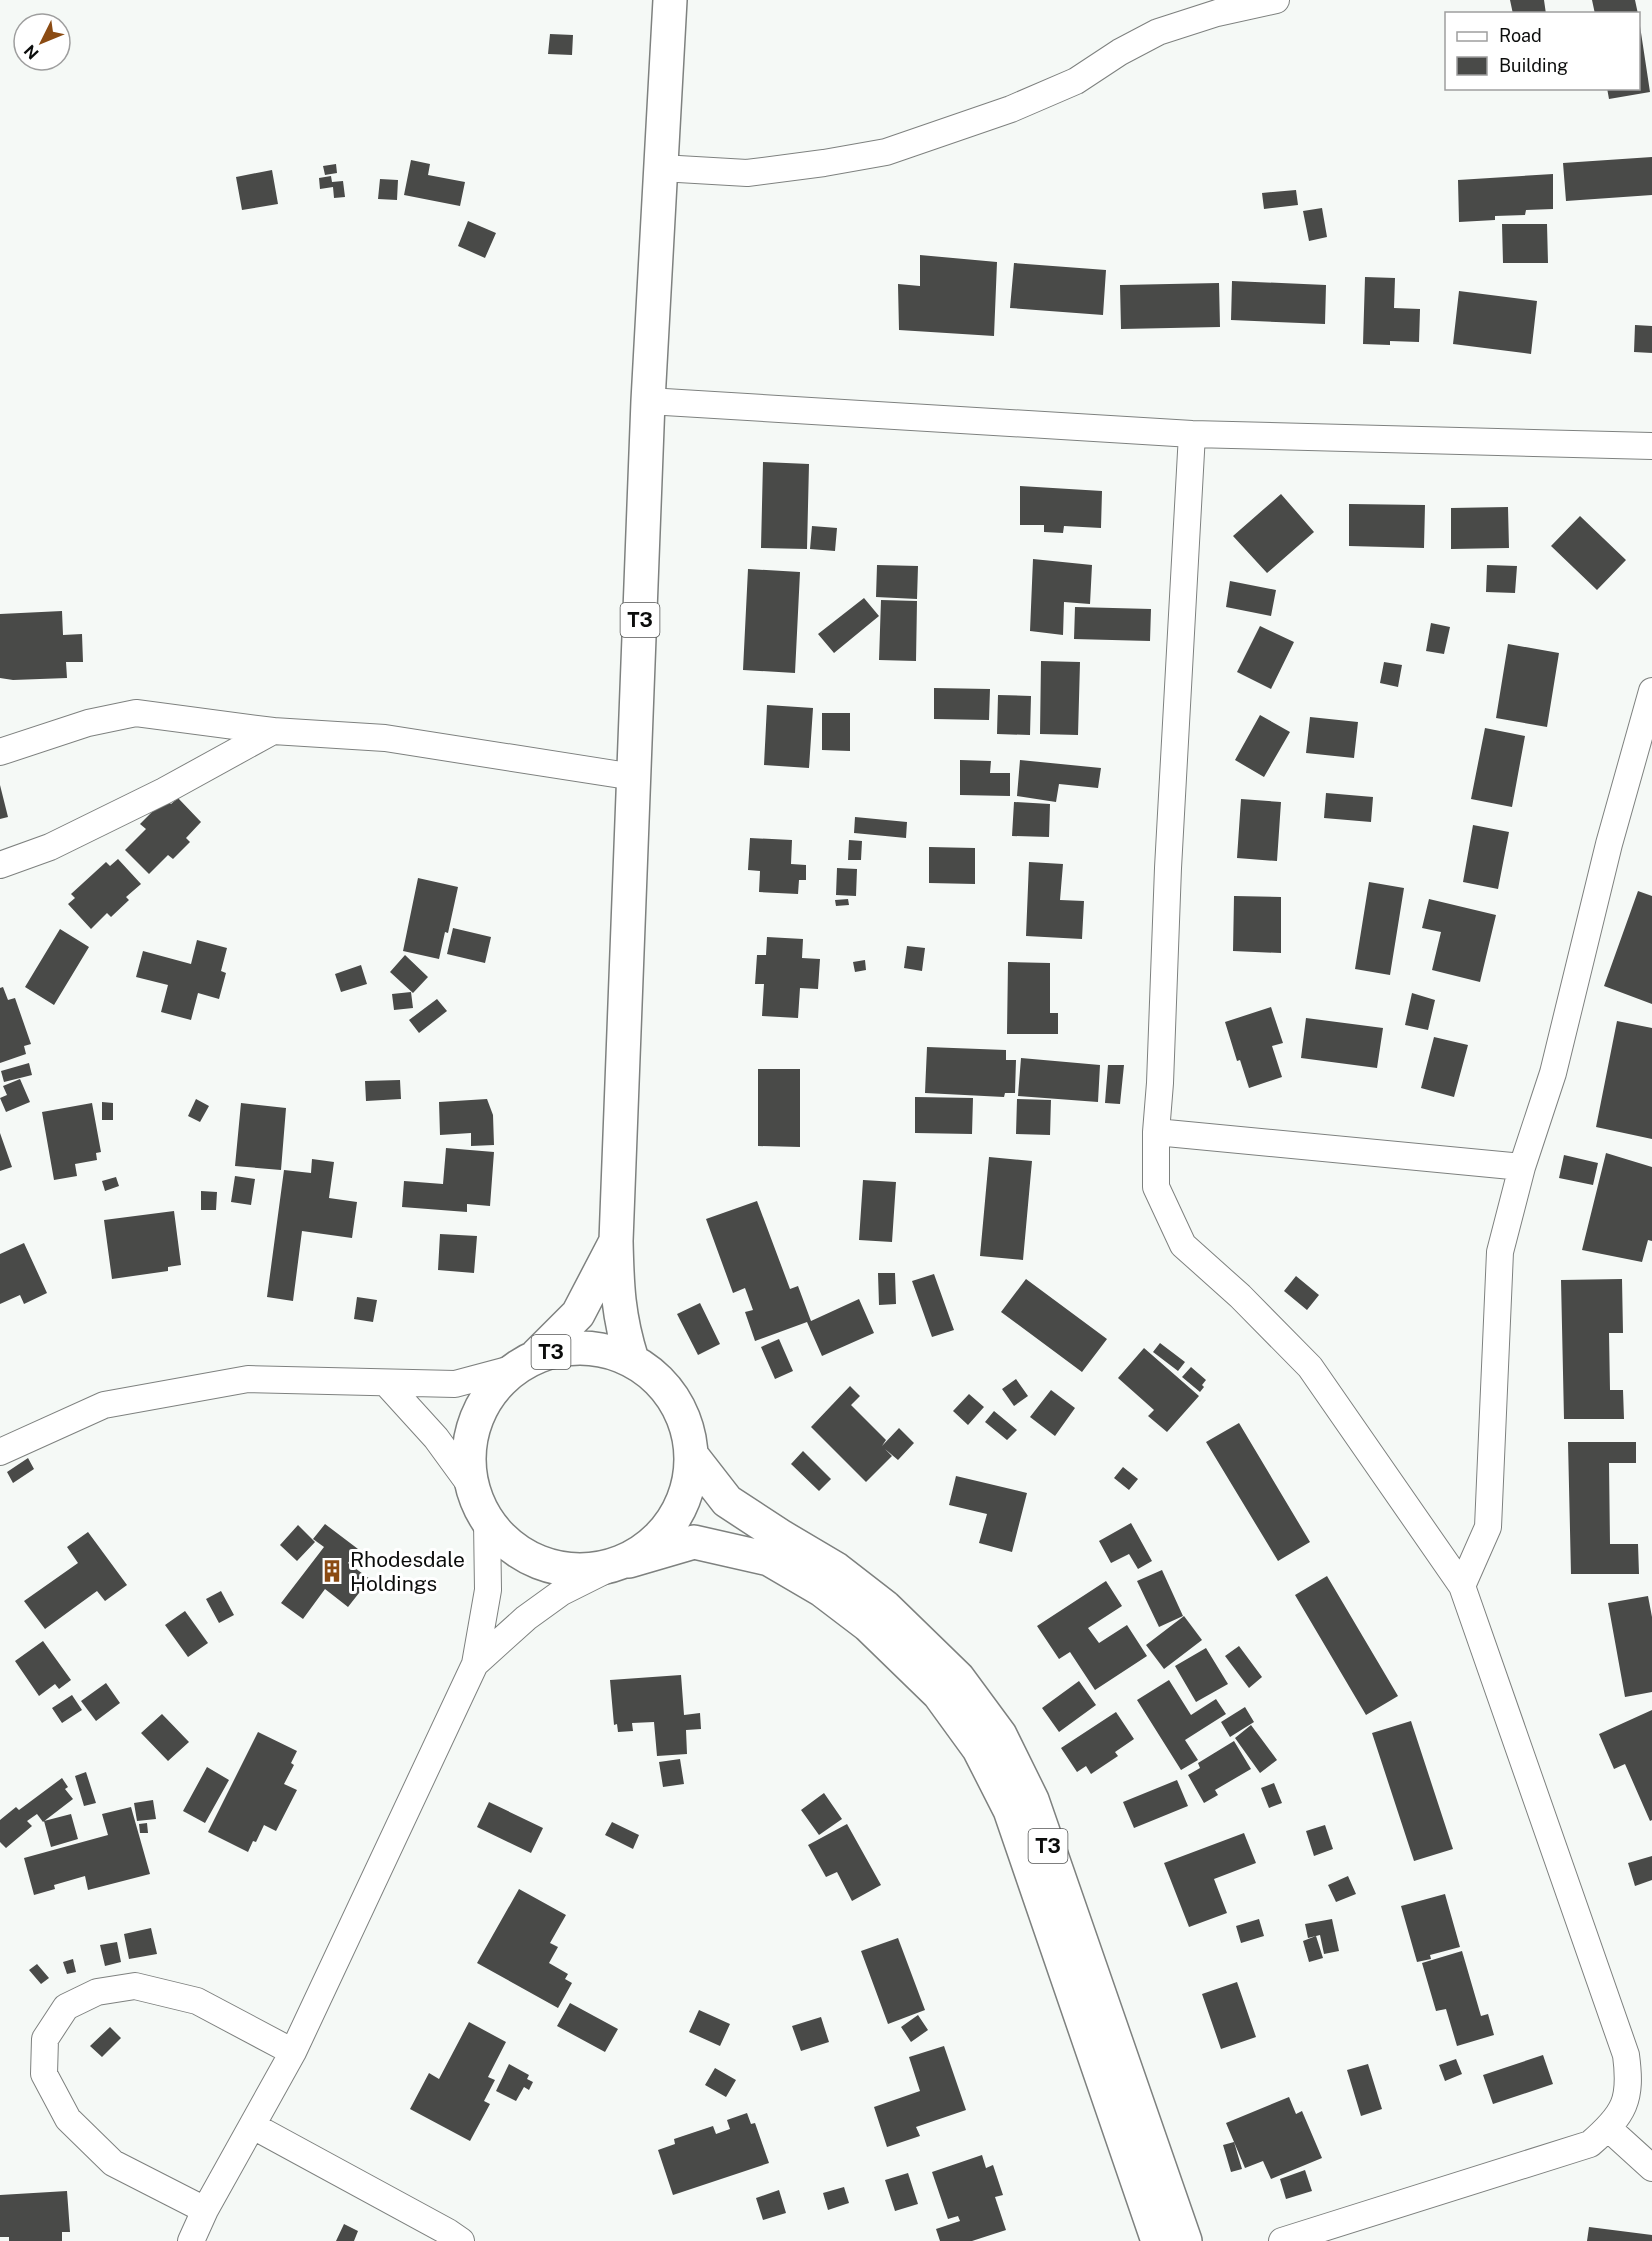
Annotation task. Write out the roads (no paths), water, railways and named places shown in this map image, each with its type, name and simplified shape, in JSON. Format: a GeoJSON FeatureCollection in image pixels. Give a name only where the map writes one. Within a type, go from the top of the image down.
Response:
{"type":"FeatureCollection","features":[{"type":"Feature","properties":{"kind":"highway","name":"T3"},"geometry":{"type":"LineString","coordinates":[[632,1360],[621,1326],[616,1241],[648,401],[670,0]]}},
{"type":"Feature","properties":{"kind":"highway","name":"T3"},"geometry":{"type":"LineString","coordinates":[[616,1241],[578,1314],[491,1391],[475,1420],[468,1453],[471,1486],[488,1522],[512,1548],[542,1564],[576,1572],[619,1564],[694,1542],[769,1559],[822,1590],[868,1625],[939,1694],[979,1749],[1010,1810],[1158,2241]]}},
{"type":"Feature","properties":{"kind":"highway","name":"T3"},"geometry":{"type":"LineString","coordinates":[[526,1361],[568,1348],[601,1349],[632,1360],[656,1377],[675,1400],[687,1426],[692,1456],[689,1488],[676,1518],[656,1543],[619,1564]]}},
{"type":"Feature","properties":{"kind":"highway","name":"T3"},"geometry":{"type":"LineString","coordinates":[[692,1456],[727,1501],[836,1569],[885,1607],[958,1678],[1000,1735],[1032,1800],[1185,2241]]}},
{"type":"Feature","properties":{"kind":"street"},"geometry":{"type":"LineString","coordinates":[[661,168],[747,173],[886,153],[1011,109],[1065,86],[1158,32],[1217,14],[1276,0]]}},
{"type":"Feature","properties":{"kind":"street"},"geometry":{"type":"LineString","coordinates":[[648,401],[1192,434],[1652,446]]}},
{"type":"Feature","properties":{"kind":"street"},"geometry":{"type":"LineString","coordinates":[[1192,434],[1168,868],[1156,1132],[1156,1187],[1184,1245],[1240,1296],[1310,1367],[1462,1586],[1626,2055],[1630,2082],[1623,2107],[1608,2128],[1590,2144],[1282,2241]]}},
{"type":"Feature","properties":{"kind":"street"},"geometry":{"type":"LineString","coordinates":[[1462,1586],[1488,1527],[1500,1252],[1522,1167],[1553,1073],[1609,843],[1652,691]]}},
{"type":"Feature","properties":{"kind":"street"},"geometry":{"type":"LineString","coordinates":[[0,752],[88,723],[136,713],[273,731],[385,738],[634,777]]}},
{"type":"Feature","properties":{"kind":"street"},"geometry":{"type":"LineString","coordinates":[[0,864],[50,847],[144,801],[273,731]]}},
{"type":"Feature","properties":{"kind":"street"},"geometry":{"type":"LineString","coordinates":[[1156,1132],[1522,1167]]}},
{"type":"Feature","properties":{"kind":"street"},"geometry":{"type":"LineString","coordinates":[[0,1452],[104,1405],[248,1379],[455,1384],[526,1361]]}},
{"type":"Feature","properties":{"kind":"street"},"geometry":{"type":"LineString","coordinates":[[386,1383],[436,1438],[471,1486]]}},
{"type":"Feature","properties":{"kind":"street"},"geometry":{"type":"LineString","coordinates":[[191,2241],[205,2210],[293,2052],[475,1664],[488,1590],[488,1522]]}},
{"type":"Feature","properties":{"kind":"street"},"geometry":{"type":"LineString","coordinates":[[475,1664],[526,1618],[553,1598],[619,1564]]}},
{"type":"Feature","properties":{"kind":"street"},"geometry":{"type":"LineString","coordinates":[[205,2210],[113,2163],[68,2119],[44,2074],[45,2039],[66,2007],[97,1992],[135,1986],[197,2001],[293,2052]]}},
{"type":"Feature","properties":{"kind":"street"},"geometry":{"type":"LineString","coordinates":[[253,2126],[461,2241]]}},
{"type":"Feature","properties":{"kind":"street"},"geometry":{"type":"LineString","coordinates":[[1608,2128],[1652,2168]]}},
{"type":"Feature","properties":{"kind":"place","name":"Rhodesdale Holdings"},"geometry":{"type":"Point","coordinates":[332,1571]}}]}
